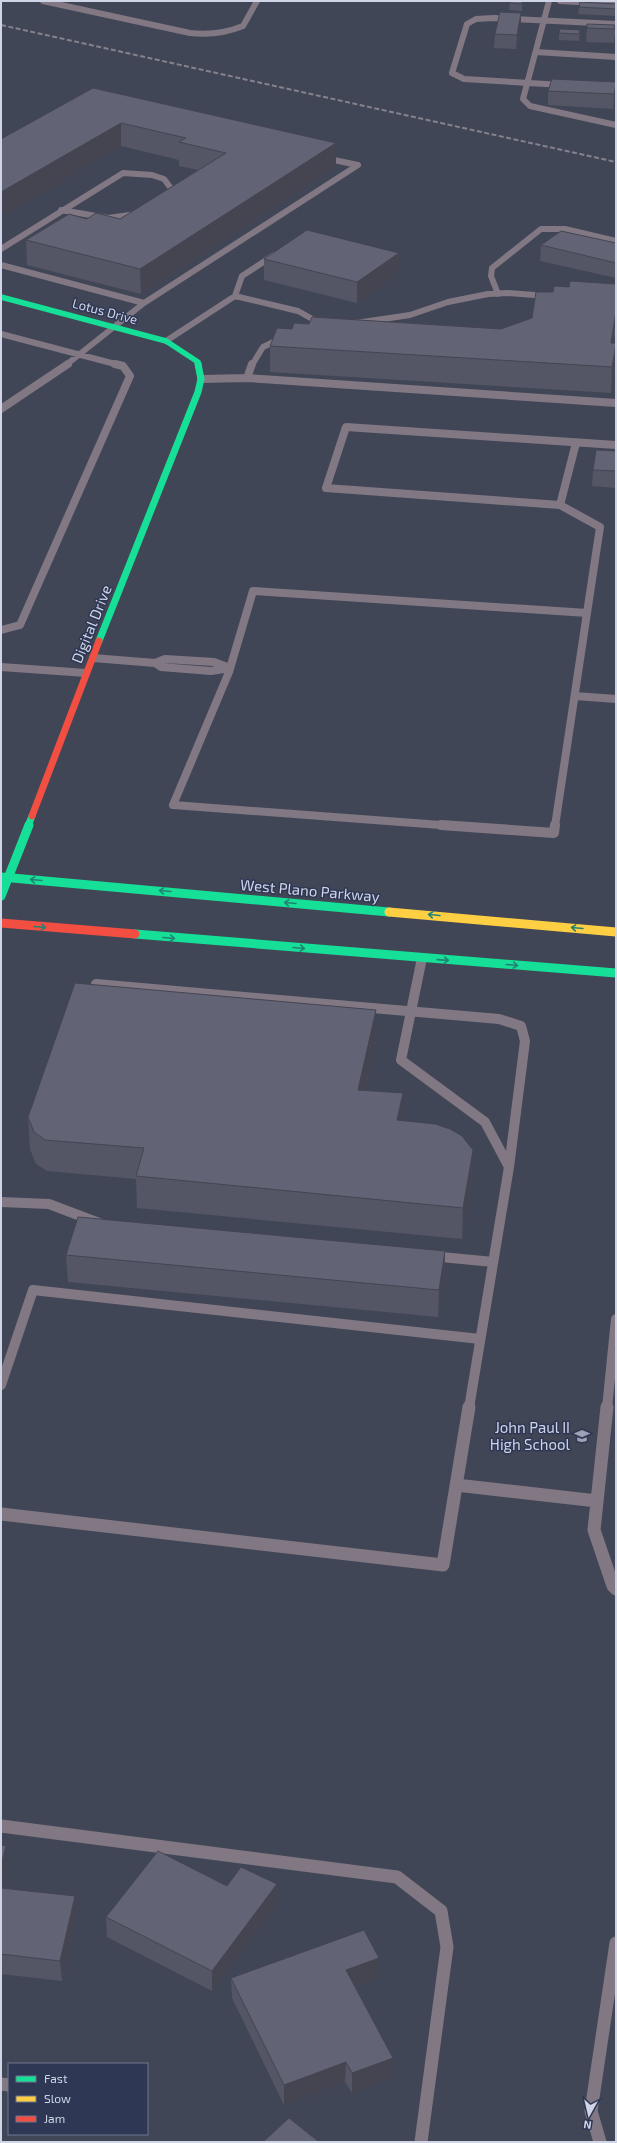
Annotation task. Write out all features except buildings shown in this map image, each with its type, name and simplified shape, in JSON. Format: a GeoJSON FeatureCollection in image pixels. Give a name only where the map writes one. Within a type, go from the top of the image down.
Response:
{"type":"FeatureCollection","features":[{"type":"Feature","properties":{"kind":"street","name":"Lotus Drive"},"geometry":{"type":"LineString","coordinates":[[1,298],[166,341],[198,362]]}},
{"type":"Feature","properties":{"kind":"street","name":"Digital Drive"},"geometry":{"type":"LineString","coordinates":[[1,896],[5,877],[198,392],[200,379],[198,362]]}},
{"type":"Feature","properties":{"kind":"street","name":"West Plano Parkway"},"geometry":{"type":"LineString","coordinates":[[5,877],[616,932]]}},
{"type":"Feature","properties":{"kind":"street"},"geometry":{"type":"LineString","coordinates":[[1,923],[616,974]]}},
{"type":"Feature","properties":{"kind":"lane"},"geometry":{"type":"LineString","coordinates":[[44,1],[190,33],[208,35],[244,26],[257,1]]}},
{"type":"Feature","properties":{"kind":"lane"},"geometry":{"type":"LineString","coordinates":[[549,1],[523,99],[530,106],[616,125]]}},
{"type":"Feature","properties":{"kind":"lane"},"geometry":{"type":"LineString","coordinates":[[560,1],[616,4]]}},
{"type":"Feature","properties":{"kind":"lane"},"geometry":{"type":"LineString","coordinates":[[572,86],[464,79],[452,73],[467,24],[476,19],[494,18],[616,24]]}},
{"type":"Feature","properties":{"kind":"lane"},"geometry":{"type":"LineString","coordinates":[[536,52],[616,57]]}},
{"type":"Feature","properties":{"kind":"lane"},"geometry":{"type":"LineString","coordinates":[[1,409],[80,355],[144,303],[358,166],[319,157]]}},
{"type":"Feature","properties":{"kind":"lane"},"geometry":{"type":"LineString","coordinates":[[1,249],[61,210],[123,173],[152,175],[164,179],[173,191],[162,201]]}},
{"type":"Feature","properties":{"kind":"lane"},"geometry":{"type":"LineString","coordinates":[[61,210],[94,219],[120,217],[144,212]]}},
{"type":"Feature","properties":{"kind":"lane"},"geometry":{"type":"LineString","coordinates":[[498,294],[491,276],[492,268],[541,229],[565,229],[616,241]]}},
{"type":"Feature","properties":{"kind":"lane"},"geometry":{"type":"LineString","coordinates":[[166,341],[235,296],[242,276],[282,250]]}},
{"type":"Feature","properties":{"kind":"lane"},"geometry":{"type":"LineString","coordinates":[[1,265],[144,303]]}},
{"type":"Feature","properties":{"kind":"lane"},"geometry":{"type":"LineString","coordinates":[[346,324],[403,316],[466,298],[498,294],[554,296]]}},
{"type":"Feature","properties":{"kind":"lane"},"geometry":{"type":"LineString","coordinates":[[235,296],[298,311],[325,327]]}},
{"type":"Feature","properties":{"kind":"lane"},"geometry":{"type":"LineString","coordinates":[[1,334],[123,366],[130,376],[20,625],[1,630]]}},
{"type":"Feature","properties":{"kind":"lane"},"geometry":{"type":"LineString","coordinates":[[247,378],[255,358],[263,346],[271,341],[295,334]]}},
{"type":"Feature","properties":{"kind":"lane"},"geometry":{"type":"LineString","coordinates":[[200,379],[247,378],[616,403]]}},
{"type":"Feature","properties":{"kind":"lane"},"geometry":{"type":"LineString","coordinates":[[588,613],[253,591],[230,668],[173,805],[554,834],[588,613],[600,527],[560,505],[326,488],[346,427],[616,445]]}},
{"type":"Feature","properties":{"kind":"lane"},"geometry":{"type":"LineString","coordinates":[[560,505],[576,443]]}},
{"type":"Feature","properties":{"kind":"lane"},"geometry":{"type":"LineString","coordinates":[[93,658],[155,663],[164,659],[214,662],[230,668]]}},
{"type":"Feature","properties":{"kind":"lane"},"geometry":{"type":"LineString","coordinates":[[1,666],[86,674]]}},
{"type":"Feature","properties":{"kind":"lane"},"geometry":{"type":"LineString","coordinates":[[575,696],[616,699]]}},
{"type":"Feature","properties":{"kind":"lane"},"geometry":{"type":"LineString","coordinates":[[422,958],[401,1060],[485,1122],[509,1167]]}},
{"type":"Feature","properties":{"kind":"lane"},"geometry":{"type":"LineString","coordinates":[[1,1514],[443,1565],[509,1167],[525,1041],[521,1026],[499,1019],[96,984]]}},
{"type":"Feature","properties":{"kind":"lane"},"geometry":{"type":"LineString","coordinates":[[1,1202],[49,1204],[99,1223],[107,1224]]}},
{"type":"Feature","properties":{"kind":"lane"},"geometry":{"type":"LineString","coordinates":[[422,1255],[493,1262]]}},
{"type":"Feature","properties":{"kind":"lane"},"geometry":{"type":"LineString","coordinates":[[1,1385],[33,1290],[480,1339]]}},
{"type":"Feature","properties":{"kind":"lane"},"geometry":{"type":"LineString","coordinates":[[616,1318],[594,1530],[613,1586],[616,1589]]}},
{"type":"Feature","properties":{"kind":"lane"},"geometry":{"type":"LineString","coordinates":[[456,1485],[597,1501]]}},
{"type":"Feature","properties":{"kind":"lane"},"geometry":{"type":"LineString","coordinates":[[1,1826],[397,1877],[441,1911],[446,1948],[421,2142]]}},
{"type":"Feature","properties":{"kind":"lane"},"geometry":{"type":"LineString","coordinates":[[600,2142],[591,2111],[616,1943]]}},
{"type":"Feature","properties":{"kind":"railway"},"geometry":{"type":"LineString","coordinates":[[1,25],[616,162]]}},
{"type":"Feature","properties":{"kind":"traffic: fast"},"geometry":{"type":"LineString","coordinates":[[1,297],[166,341],[198,362],[201,379],[198,392],[99,641]]}},
{"type":"Feature","properties":{"kind":"traffic: fast"},"geometry":{"type":"LineString","coordinates":[[1,896],[32,816]]}},
{"type":"Feature","properties":{"kind":"traffic: fast"},"geometry":{"type":"LineString","coordinates":[[1,877],[389,912]]}},
{"type":"Feature","properties":{"kind":"traffic: fast"},"geometry":{"type":"LineString","coordinates":[[135,934],[616,973]]}},
{"type":"Feature","properties":{"kind":"traffic: slow"},"geometry":{"type":"LineString","coordinates":[[389,912],[616,932]]}},
{"type":"Feature","properties":{"kind":"traffic: jam"},"geometry":{"type":"LineString","coordinates":[[32,816],[99,641]]}},
{"type":"Feature","properties":{"kind":"traffic: jam"},"geometry":{"type":"LineString","coordinates":[[1,923],[135,934]]}},
{"type":"Feature","properties":{"kind":"place","name":"John Paul II High School"},"geometry":{"type":"Point","coordinates":[582,1436]}}]}
